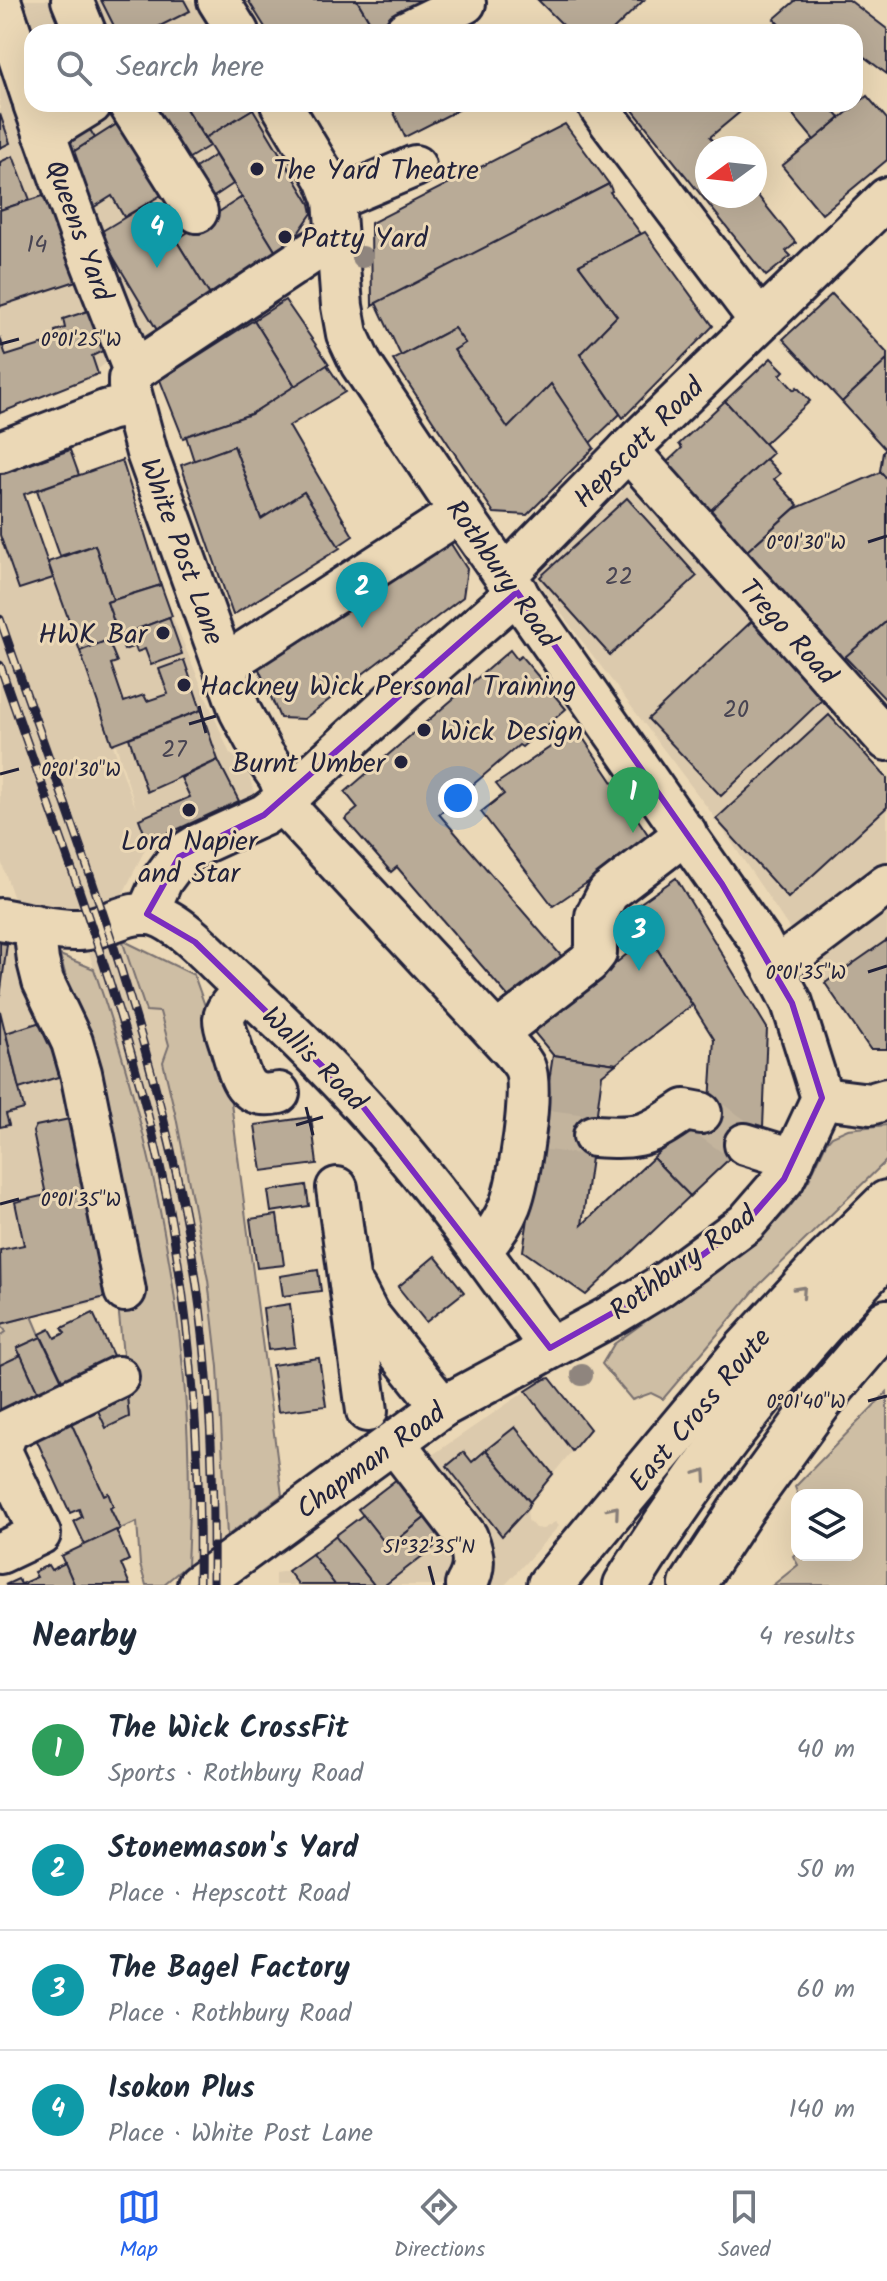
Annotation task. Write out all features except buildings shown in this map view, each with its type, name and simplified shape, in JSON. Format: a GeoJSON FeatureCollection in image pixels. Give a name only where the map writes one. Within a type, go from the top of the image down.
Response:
{"type":"FeatureCollection","features":[{"type":"Feature","properties":{"kind":"highway","name":"East Cross Route"},"geometry":{"type":"LineString","coordinates":[[550,1585],[745,1351],[826,1263],[887,1203]]}},
{"type":"Feature","properties":{"kind":"highway"},"geometry":{"type":"LineString","coordinates":[[626,1585],[727,1438],[824,1318],[887,1252]]}},
{"type":"Feature","properties":{"kind":"highway"},"geometry":{"type":"LineString","coordinates":[[692,1585],[741,1510],[821,1400],[887,1322]]}},
{"type":"Feature","properties":{"kind":"street","name":"Queens Yard"},"geometry":{"type":"LineString","coordinates":[[0,0],[24,72]]}},
{"type":"Feature","properties":{"kind":"street"},"geometry":{"type":"LineString","coordinates":[[72,0],[82,24]]}},
{"type":"Feature","properties":{"kind":"street"},"geometry":{"type":"LineString","coordinates":[[422,24],[465,3]]}},
{"type":"Feature","properties":{"kind":"street","name":"Queens Yard"},"geometry":{"type":"LineString","coordinates":[[37,112],[134,388]]}},
{"type":"Feature","properties":{"kind":"street"},"geometry":{"type":"LineString","coordinates":[[134,112],[197,212]]}},
{"type":"Feature","properties":{"kind":"street"},"geometry":{"type":"LineString","coordinates":[[0,452],[108,410],[314,251],[337,246],[334,200],[326,179],[286,112]]}},
{"type":"Feature","properties":{"kind":"street"},"geometry":{"type":"LineString","coordinates":[[603,112],[766,315]]}},
{"type":"Feature","properties":{"kind":"street"},"geometry":{"type":"LineString","coordinates":[[334,200],[415,166]]}},
{"type":"Feature","properties":{"kind":"street","name":"Hepscott Road"},"geometry":{"type":"LineString","coordinates":[[147,914],[162,880],[179,857],[198,845],[245,825],[287,798],[398,696],[511,584],[628,450],[887,198]]}},
{"type":"Feature","properties":{"kind":"street","name":"Rothbury Road"},"geometry":{"type":"LineString","coordinates":[[337,246],[342,306],[353,348],[370,380],[686,833],[776,968],[792,1003],[822,1098],[784,1179],[746,1223],[659,1287],[550,1348]]}},
{"type":"Feature","properties":{"kind":"street","name":"White Post Lane"},"geometry":{"type":"LineString","coordinates":[[134,388],[147,453],[219,616],[224,665],[240,711],[279,777],[294,816],[497,1033],[526,1069],[533,1127],[511,1204],[498,1231],[480,1251]]}},
{"type":"Feature","properties":{"kind":"street","name":"Trego Road"},"geometry":{"type":"LineString","coordinates":[[628,450],[887,740]]}},
{"type":"Feature","properties":{"kind":"street"},"geometry":{"type":"LineString","coordinates":[[224,665],[460,512]]}},
{"type":"Feature","properties":{"kind":"street"},"geometry":{"type":"LineString","coordinates":[[497,1033],[588,963],[596,953],[596,916],[608,893],[686,833]]}},
{"type":"Feature","properties":{"kind":"street"},"geometry":{"type":"LineString","coordinates":[[776,968],[887,884]]}},
{"type":"Feature","properties":{"kind":"street"},"geometry":{"type":"LineString","coordinates":[[17,922],[78,930],[147,914]]}},
{"type":"Feature","properties":{"kind":"street","name":"Wallis Road"},"geometry":{"type":"LineString","coordinates":[[147,914],[157,915],[170,923],[245,989],[361,1104],[480,1251],[550,1348]]}},
{"type":"Feature","properties":{"kind":"street"},"geometry":{"type":"LineString","coordinates":[[17,922],[38,961],[43,981],[72,1042],[125,1291]]}},
{"type":"Feature","properties":{"kind":"street"},"geometry":{"type":"LineString","coordinates":[[245,989],[228,1009],[224,1021],[242,1081],[253,1093],[265,1096],[279,1093]]}},
{"type":"Feature","properties":{"kind":"street"},"geometry":{"type":"LineString","coordinates":[[822,1098],[870,1104],[887,1099]]}},
{"type":"Feature","properties":{"kind":"street"},"geometry":{"type":"LineString","coordinates":[[594,1136],[629,1138],[650,1134],[685,1110],[701,1113]]}},
{"type":"Feature","properties":{"kind":"street"},"geometry":{"type":"LineString","coordinates":[[745,1144],[794,1159]]}},
{"type":"Feature","properties":{"kind":"street"},"geometry":{"type":"LineString","coordinates":[[337,1188],[367,1411]]}},
{"type":"Feature","properties":{"kind":"street"},"geometry":{"type":"LineString","coordinates":[[348,1273],[368,1314],[442,1407]]}},
{"type":"Feature","properties":{"kind":"street","name":"Chapman Road"},"geometry":{"type":"LineString","coordinates":[[198,1585],[442,1407],[550,1348]]}},
{"type":"Feature","properties":{"kind":"street"},"geometry":{"type":"LineString","coordinates":[[0,1553],[40,1534],[0,1451],[8,1430],[118,1377]]}},
{"type":"Feature","properties":{"kind":"street"},"geometry":{"type":"LineString","coordinates":[[394,1442],[467,1537],[474,1565],[466,1585]]}},
{"type":"Feature","properties":{"kind":"highlighted area"},"geometry":{"type":"Polygon","coordinates":[[[517,592],[722,884],[792,1003],[822,1098],[784,1179],[746,1223],[659,1287],[550,1348],[361,1104],[195,942],[147,914],[179,857],[264,815],[517,592]]]}},
{"type":"Feature","properties":{"kind":"shaded area"},"geometry":{"type":"Polygon","coordinates":[[[0,0],[192,0],[208,24],[24,24],[24,112],[265,112],[312,185],[319,211],[307,235],[127,354],[113,357],[97,370],[98,374],[0,413],[0,0]]]}},
{"type":"Feature","properties":{"kind":"shaded area"},"geometry":{"type":"Polygon","coordinates":[[[70,450],[79,475],[24,495],[79,651],[172,616],[230,754],[244,762],[256,797],[162,854],[148,843],[123,894],[109,903],[76,915],[15,902],[0,858],[0,458],[5,472],[70,450]],[[89,677],[136,808],[112,732],[89,677]]]}},
{"type":"Feature","properties":{"kind":"shaded area"},"geometry":{"type":"Polygon","coordinates":[[[628,486],[837,708],[829,715],[887,778],[887,1049],[870,1049],[716,819],[533,576],[628,486]]]}},
{"type":"Feature","properties":{"kind":"shaded area"},"geometry":{"type":"Polygon","coordinates":[[[122,940],[146,1011],[160,1012],[169,1045],[163,1062],[208,1280],[218,1367],[227,1536],[187,1565],[190,1514],[187,1416],[176,1319],[158,1207],[128,1075],[89,953],[122,940]]]}},
{"type":"Feature","properties":{"kind":"shaded area"},"geometry":{"type":"Polygon","coordinates":[[[122,940],[194,975],[230,1095],[282,1495],[227,1536],[218,1367],[208,1280],[163,1062],[169,1045],[160,1012],[146,1011],[122,940]]]}},
{"type":"Feature","properties":{"kind":"shaded area"},"geometry":{"type":"Polygon","coordinates":[[[0,942],[60,955],[97,1090],[116,1298],[2,1324],[6,1333],[0,1336],[0,942]]]}},
{"type":"Feature","properties":{"kind":"shaded area"},"geometry":{"type":"Polygon","coordinates":[[[60,955],[94,969],[138,1114],[169,1263],[180,1338],[189,1490],[187,1565],[163,1585],[146,1585],[140,1565],[137,1522],[120,1529],[110,1508],[113,1506],[108,1494],[104,1495],[67,1414],[94,1402],[129,1417],[97,1090],[60,955]]]}},
{"type":"Feature","properties":{"kind":"shaded area"},"geometry":{"type":"Polygon","coordinates":[[[887,1125],[887,1160],[759,1285],[663,1399],[651,1393],[632,1400],[602,1364],[614,1344],[760,1239],[789,1208],[809,1180],[832,1136],[848,1129],[887,1125]]]}},
{"type":"Feature","properties":{"kind":"shaded area"},"geometry":{"type":"Polygon","coordinates":[[[32,1316],[41,1337],[17,1348],[21,1355],[0,1370],[0,1336],[6,1332],[1,1324],[32,1316]]]}},
{"type":"Feature","properties":{"kind":"shaded area"},"geometry":{"type":"Polygon","coordinates":[[[550,1378],[590,1429],[527,1509],[528,1520],[535,1528],[543,1529],[555,1522],[559,1526],[505,1585],[275,1585],[275,1573],[288,1571],[349,1526],[362,1515],[358,1509],[397,1479],[550,1378]]]}},
{"type":"Feature","properties":{"kind":"shaded area"},"geometry":{"type":"Polygon","coordinates":[[[887,1392],[887,1585],[773,1585],[798,1565],[796,1561],[863,1561],[863,1489],[795,1487],[887,1392]]]}},
{"type":"Feature","properties":{"kind":"tunnel"},"geometry":{"type":"LineString","coordinates":[[701,1113],[745,1144]]}},
{"type":"Feature","properties":{"kind":"tunnel"},"geometry":{"type":"LineString","coordinates":[[541,1129],[594,1136]]}},
{"type":"Feature","properties":{"kind":"railway"},"geometry":{"type":"LineString","coordinates":[[0,619],[112,942],[160,1106],[180,1188],[195,1272],[208,1389],[213,1585]]}},
{"type":"Feature","properties":{"kind":"railway"},"geometry":{"type":"LineString","coordinates":[[0,665],[115,1000],[153,1135],[168,1204],[183,1299],[193,1394],[199,1585]]}},
{"type":"Feature","properties":{"kind":"place","name":"The Yard Theatre"},"geometry":{"type":"Point","coordinates":[257,169]}},
{"type":"Feature","properties":{"kind":"place","name":"Patty Yard"},"geometry":{"type":"Point","coordinates":[285,237]}},
{"type":"Feature","properties":{"kind":"place","name":"Isokon Plus"},"geometry":{"type":"Point","coordinates":[157,268]}},
{"type":"Feature","properties":{"kind":"place","name":"Stonemason's Yard"},"geometry":{"type":"Point","coordinates":[362,628]}},
{"type":"Feature","properties":{"kind":"place","name":"HWK Bar"},"geometry":{"type":"Point","coordinates":[163,633]}},
{"type":"Feature","properties":{"kind":"place","name":"Hackney Wick Personal Training"},"geometry":{"type":"Point","coordinates":[184,685]}},
{"type":"Feature","properties":{"kind":"place","name":"Wick Design"},"geometry":{"type":"Point","coordinates":[424,730]}},
{"type":"Feature","properties":{"kind":"place","name":"Burnt Umber"},"geometry":{"type":"Point","coordinates":[401,762]}},
{"type":"Feature","properties":{"kind":"place","name":"Lord Napier and Star"},"geometry":{"type":"Point","coordinates":[189,810]}},
{"type":"Feature","properties":{"kind":"place","name":"The Wick CrossFit"},"geometry":{"type":"Point","coordinates":[633,833]}},
{"type":"Feature","properties":{"kind":"place","name":"The Bagel Factory"},"geometry":{"type":"Point","coordinates":[639,971]}}]}
